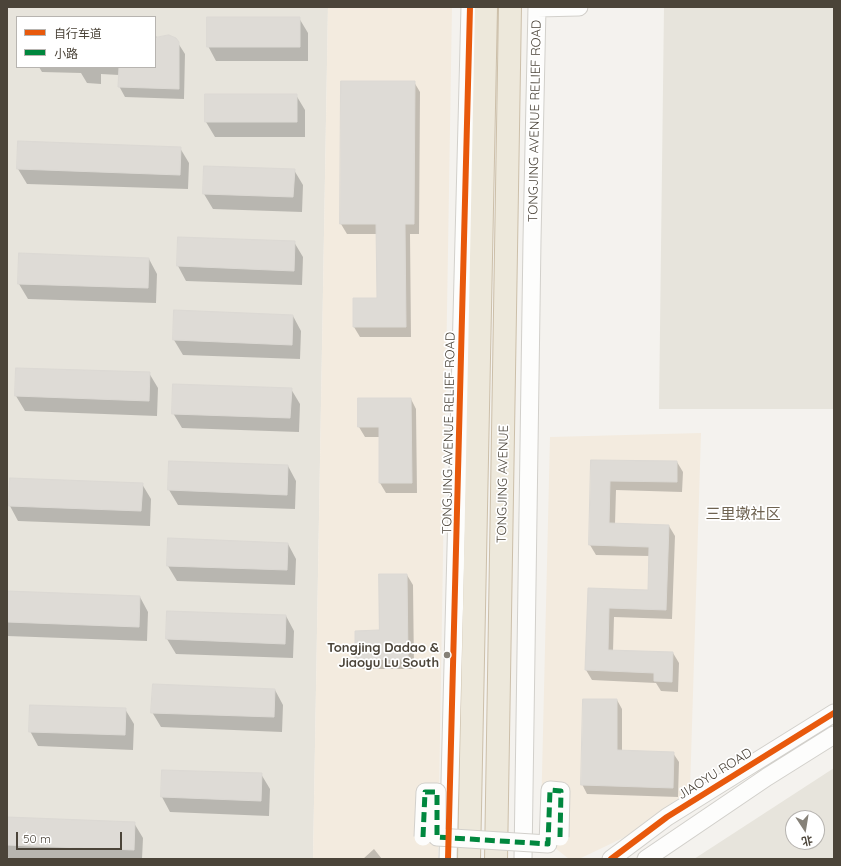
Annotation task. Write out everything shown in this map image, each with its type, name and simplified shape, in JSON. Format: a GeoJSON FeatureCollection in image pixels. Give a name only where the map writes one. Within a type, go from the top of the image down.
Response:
{"type":"FeatureCollection","features":[{"type":"Feature","properties":{"kind":"highway"},"geometry":{"type":"LineString","coordinates":[[477,7],[483,112]]}},
{"type":"Feature","properties":{"kind":"highway"},"geometry":{"type":"LineString","coordinates":[[483,112],[486,7]]}},
{"type":"Feature","properties":{"kind":"highway"},"geometry":{"type":"LineString","coordinates":[[509,108],[510,7]]}},
{"type":"Feature","properties":{"kind":"highway"},"geometry":{"type":"LineString","coordinates":[[509,108],[519,7]]}},
{"type":"Feature","properties":{"kind":"highway","name":"TONGJING AVENUE"},"geometry":{"type":"LineString","coordinates":[[496,859],[509,108]]}},
{"type":"Feature","properties":{"kind":"highway","name":"TONGJING AVENUE"},"geometry":{"type":"LineString","coordinates":[[469,859],[483,112]]}},
{"type":"Feature","properties":{"kind":"street","name":"TONGJING AVENUE RELIEF ROAD"},"geometry":{"type":"LineString","coordinates":[[448,859],[470,7]]}},
{"type":"Feature","properties":{"kind":"street","name":"TONGJING AVENUE RELIEF ROAD"},"geometry":{"type":"LineString","coordinates":[[523,859],[531,264],[537,7]]}},
{"type":"Feature","properties":{"kind":"street"},"geometry":{"type":"LineString","coordinates":[[537,7],[579,7]]}},
{"type":"Feature","properties":{"kind":"street","name":"JIAOYU ROAD"},"geometry":{"type":"LineString","coordinates":[[611,859],[667,817],[834,713]]}},
{"type":"Feature","properties":{"kind":"street"},"geometry":{"type":"LineString","coordinates":[[646,859],[767,777],[834,735]]}},
{"type":"Feature","properties":{"kind":"street"},"geometry":{"type":"LineString","coordinates":[[423,837],[425,792],[437,792],[436,837],[548,844],[550,790],[562,791],[560,837]]}},
{"type":"Feature","properties":{"kind":"shaded area"},"geometry":{"type":"Polygon","coordinates":[[[7,7],[328,7],[313,859],[7,859],[7,7]]]}},
{"type":"Feature","properties":{"kind":"shaded area"},"geometry":{"type":"Polygon","coordinates":[[[328,7],[452,7],[438,859],[313,859],[328,7]]]}},
{"type":"Feature","properties":{"kind":"shaded area"},"geometry":{"type":"Polygon","coordinates":[[[664,7],[834,7],[834,409],[659,409],[664,7]]]}},
{"type":"Feature","properties":{"kind":"shaded area"},"geometry":{"type":"Polygon","coordinates":[[[701,433],[690,790],[627,836],[579,859],[569,859],[555,848],[541,816],[550,437],[701,433]]]}},
{"type":"Feature","properties":{"kind":"shaded area"},"geometry":{"type":"Polygon","coordinates":[[[834,768],[834,859],[694,859],[834,768]]]}},
{"type":"Feature","properties":{"kind":"building"},"geometry":{"type":"Polygon","coordinates":[[[207,17],[300,17],[300,47],[207,47],[207,17]]]}},
{"type":"Feature","properties":{"kind":"building"},"geometry":{"type":"Polygon","coordinates":[[[169,35],[176,38],[179,42],[179,89],[118,87],[119,68],[156,68],[156,38],[169,35]]]}},
{"type":"Feature","properties":{"kind":"building"},"geometry":{"type":"Polygon","coordinates":[[[341,81],[415,81],[414,224],[405,224],[406,327],[353,327],[353,298],[377,298],[376,224],[340,224],[341,81]]]}},
{"type":"Feature","properties":{"kind":"building"},"geometry":{"type":"Polygon","coordinates":[[[205,94],[297,94],[297,122],[205,122],[205,94]]]}},
{"type":"Feature","properties":{"kind":"building"},"geometry":{"type":"Polygon","coordinates":[[[18,141],[181,147],[180,175],[17,169],[18,141]]]}},
{"type":"Feature","properties":{"kind":"building"},"geometry":{"type":"Polygon","coordinates":[[[204,166],[295,169],[293,197],[203,194],[204,166]]]}},
{"type":"Feature","properties":{"kind":"building"},"geometry":{"type":"Polygon","coordinates":[[[178,237],[295,241],[294,271],[177,266],[178,237]]]}},
{"type":"Feature","properties":{"kind":"building"},"geometry":{"type":"Polygon","coordinates":[[[19,253],[149,258],[148,288],[18,284],[19,253]]]}},
{"type":"Feature","properties":{"kind":"building"},"geometry":{"type":"Polygon","coordinates":[[[174,310],[293,315],[292,345],[173,340],[174,310]]]}},
{"type":"Feature","properties":{"kind":"building"},"geometry":{"type":"Polygon","coordinates":[[[16,368],[150,372],[149,401],[15,396],[16,368]]]}},
{"type":"Feature","properties":{"kind":"building"},"geometry":{"type":"Polygon","coordinates":[[[173,384],[292,388],[290,418],[172,414],[173,384]]]}},
{"type":"Feature","properties":{"kind":"building"},"geometry":{"type":"Polygon","coordinates":[[[358,398],[411,398],[412,483],[379,483],[379,427],[358,427],[358,398]]]}},
{"type":"Feature","properties":{"kind":"building"},"geometry":{"type":"Polygon","coordinates":[[[591,460],[677,461],[677,482],[610,481],[609,523],[669,525],[666,610],[609,608],[608,650],[673,652],[672,682],[654,681],[654,673],[585,670],[588,588],[648,590],[649,547],[589,545],[591,460]]]}},
{"type":"Feature","properties":{"kind":"building"},"geometry":{"type":"Polygon","coordinates":[[[169,461],[288,465],[287,495],[168,490],[169,461]]]}},
{"type":"Feature","properties":{"kind":"building"},"geometry":{"type":"Polygon","coordinates":[[[10,478],[143,483],[141,511],[9,506],[10,478]]]}},
{"type":"Feature","properties":{"kind":"building"},"geometry":{"type":"Polygon","coordinates":[[[168,538],[288,543],[287,570],[167,566],[168,538]]]}},
{"type":"Feature","properties":{"kind":"building"},"geometry":{"type":"Polygon","coordinates":[[[379,574],[407,574],[408,659],[355,660],[355,631],[379,630],[379,574]]]}},
{"type":"Feature","properties":{"kind":"building"},"geometry":{"type":"Polygon","coordinates":[[[7,591],[140,596],[139,627],[7,622],[7,591]]]}},
{"type":"Feature","properties":{"kind":"building"},"geometry":{"type":"Polygon","coordinates":[[[167,611],[286,615],[285,644],[166,639],[167,611]]]}},
{"type":"Feature","properties":{"kind":"building"},"geometry":{"type":"Polygon","coordinates":[[[153,684],[275,689],[274,717],[151,713],[153,684]]]}},
{"type":"Feature","properties":{"kind":"building"},"geometry":{"type":"Polygon","coordinates":[[[583,699],[617,699],[617,750],[674,752],[673,788],[581,785],[583,699]]]}},
{"type":"Feature","properties":{"kind":"building"},"geometry":{"type":"Polygon","coordinates":[[[30,705],[126,708],[125,735],[29,732],[30,705]]]}},
{"type":"Feature","properties":{"kind":"building"},"geometry":{"type":"Polygon","coordinates":[[[162,770],[262,773],[261,801],[161,797],[162,770]]]}},
{"type":"Feature","properties":{"kind":"building"},"geometry":{"type":"Polygon","coordinates":[[[7,817],[135,822],[134,850],[7,845],[7,817]]]}},
{"type":"Feature","properties":{"kind":"marked path"},"geometry":{"type":"LineString","coordinates":[[423,837],[425,792],[437,792],[437,837],[548,844],[550,790],[561,791],[560,837]]}},
{"type":"Feature","properties":{"kind":"cycle path"},"geometry":{"type":"LineString","coordinates":[[448,859],[470,7]]}},
{"type":"Feature","properties":{"kind":"cycle path"},"geometry":{"type":"LineString","coordinates":[[611,859],[667,817],[834,713]]}},
{"type":"Feature","properties":{"kind":"place","name":"Tongjing Dadao & Jiaoyu Lu South"},"geometry":{"type":"Point","coordinates":[447,655]}},
{"type":"Feature","properties":{"kind":"district","name":"三里墩社区"},"geometry":{"type":"Point","coordinates":[743,514]}}]}
